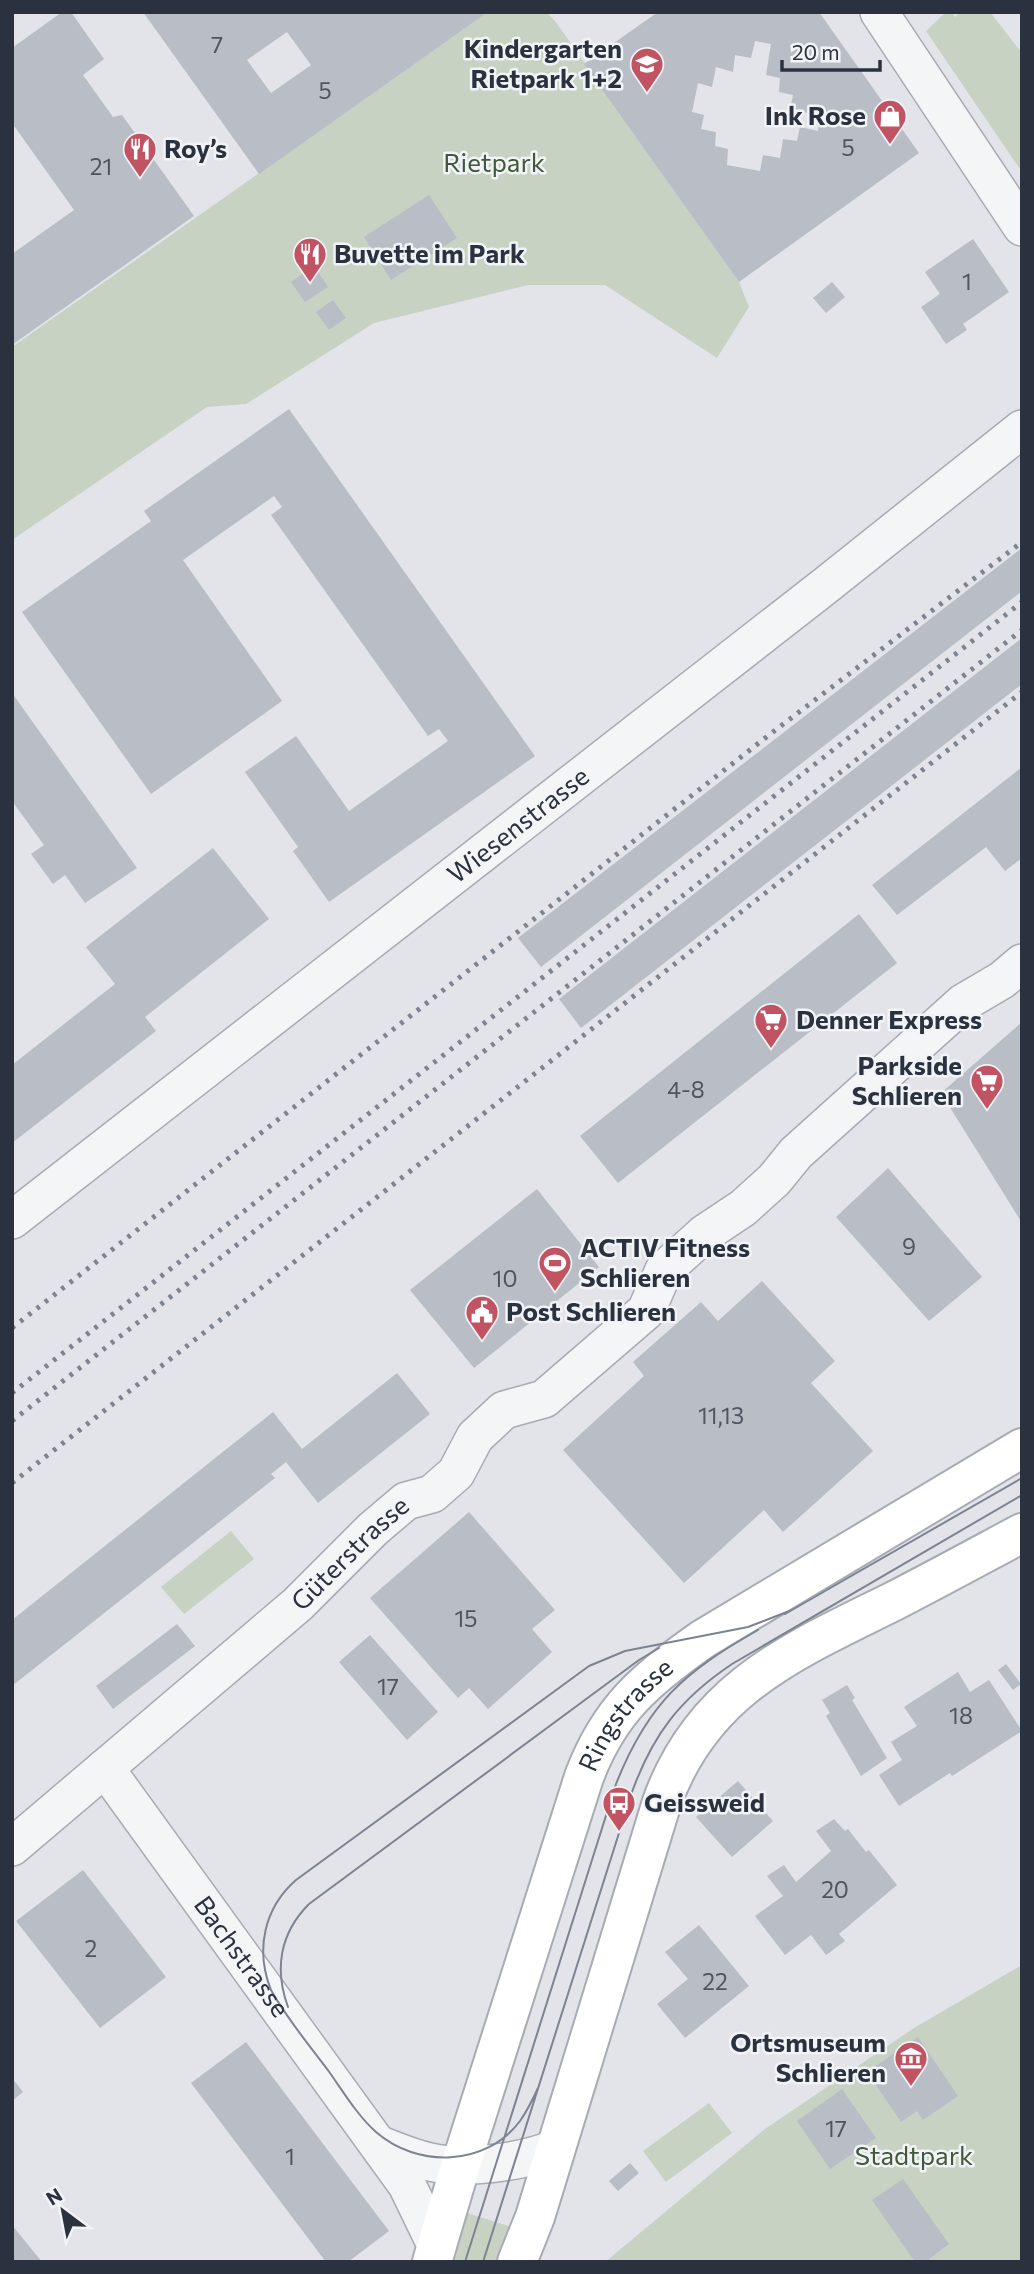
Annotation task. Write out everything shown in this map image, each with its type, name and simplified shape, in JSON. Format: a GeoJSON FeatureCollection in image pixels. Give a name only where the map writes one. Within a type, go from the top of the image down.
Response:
{"type":"FeatureCollection","features":[{"type":"Feature","properties":{"kind":"main road","name":"Ringstrasse"},"geometry":{"type":"LineString","coordinates":[[435,2255],[461,2164],[584,1777],[599,1741],[624,1704],[659,1671],[703,1639],[1022,1448]]}},
{"type":"Feature","properties":{"kind":"main road"},"geometry":{"type":"LineString","coordinates":[[517,2262],[535,2217],[662,1802],[680,1760],[703,1727],[726,1702],[765,1669],[845,1623],[924,1586],[1022,1533]]}},
{"type":"Feature","properties":{"kind":"street"},"geometry":{"type":"LineString","coordinates":[[878,12],[1022,227]]}},
{"type":"Feature","properties":{"kind":"street","name":"Wiesenstrasse"},"geometry":{"type":"LineString","coordinates":[[12,1220],[803,604],[1022,429]]}},
{"type":"Feature","properties":{"kind":"street","name":"Güterstrasse"},"geometry":{"type":"LineString","coordinates":[[12,1847],[298,1604],[373,1529],[406,1501],[432,1494],[456,1473],[475,1437],[504,1410],[544,1399],[636,1320],[646,1311],[663,1270],[704,1234],[753,1199],[774,1180],[796,1153],[963,1003],[1002,980],[1022,963]]}},
{"type":"Feature","properties":{"kind":"street","name":"Bachstrasse"},"geometry":{"type":"LineString","coordinates":[[104,1768],[414,2195],[435,2255]]}},
{"type":"Feature","properties":{"kind":"street"},"geometry":{"type":"LineString","coordinates":[[378,2144],[432,2163],[461,2164],[515,2161],[554,2149]]}},
{"type":"Feature","properties":{"kind":"green space","name":"Rietpark"},"geometry":{"type":"Polygon","coordinates":[[[488,12],[546,12],[555,21],[739,282],[749,307],[717,358],[605,285],[528,285],[374,323],[246,404],[207,407],[12,540],[12,347],[488,12]]]}},
{"type":"Feature","properties":{"kind":"green space"},"geometry":{"type":"Polygon","coordinates":[[[946,12],[951,12],[955,17],[960,12],[990,12],[1022,53],[1022,172],[926,31],[946,12]]]}},
{"type":"Feature","properties":{"kind":"green space"},"geometry":{"type":"Polygon","coordinates":[[[231,1531],[254,1559],[184,1614],[161,1587],[231,1531]]]}},
{"type":"Feature","properties":{"kind":"green space","name":"Stadtpark"},"geometry":{"type":"Polygon","coordinates":[[[1022,1965],[1022,2262],[605,2262],[765,2129],[914,2028],[1022,1965]]]}},
{"type":"Feature","properties":{"kind":"green space"},"geometry":{"type":"Polygon","coordinates":[[[709,2103],[732,2133],[666,2182],[643,2151],[709,2103]]]}},
{"type":"Feature","properties":{"kind":"green space"},"geometry":{"type":"Polygon","coordinates":[[[458,2210],[518,2229],[507,2262],[443,2262],[458,2210]]]}},
{"type":"Feature","properties":{"kind":"building"},"geometry":{"type":"Polygon","coordinates":[[[62,12],[71,12],[104,59],[83,75],[113,117],[122,115],[194,216],[12,345],[12,254],[74,210],[12,123],[12,48],[62,12]]]}},
{"type":"Feature","properties":{"kind":"building"},"geometry":{"type":"Polygon","coordinates":[[[143,12],[488,12],[259,174],[143,12]],[[287,32],[247,60],[271,93],[311,65],[287,32]]]}},
{"type":"Feature","properties":{"kind":"building"},"geometry":{"type":"Polygon","coordinates":[[[658,12],[819,12],[919,153],[739,282],[584,64],[658,12]],[[755,41],[751,58],[735,55],[733,72],[716,67],[712,87],[698,83],[692,112],[704,115],[701,129],[716,132],[715,146],[728,149],[727,165],[760,171],[763,155],[780,158],[783,139],[797,141],[800,127],[818,131],[820,115],[790,110],[793,95],[779,92],[780,78],[766,75],[771,44],[755,41]]]}},
{"type":"Feature","properties":{"kind":"building"},"geometry":{"type":"Polygon","coordinates":[[[429,195],[457,238],[391,280],[364,237],[429,195]]]}},
{"type":"Feature","properties":{"kind":"building"},"geometry":{"type":"Polygon","coordinates":[[[973,239],[1009,292],[963,324],[967,330],[946,344],[921,307],[940,294],[925,272],[973,239]]]}},
{"type":"Feature","properties":{"kind":"building","name":"Buvette im Park"},"geometry":{"type":"Polygon","coordinates":[[[314,266],[328,287],[305,302],[291,282],[314,266]]]}},
{"type":"Feature","properties":{"kind":"building"},"geometry":{"type":"Polygon","coordinates":[[[832,282],[845,297],[826,313],[813,298],[832,282]]]}},
{"type":"Feature","properties":{"kind":"building"},"geometry":{"type":"Polygon","coordinates":[[[333,300],[346,318],[329,330],[316,312],[333,300]]]}},
{"type":"Feature","properties":{"kind":"building"},"geometry":{"type":"Polygon","coordinates":[[[289,409],[535,756],[329,902],[293,851],[298,847],[245,772],[296,736],[349,811],[448,741],[439,729],[428,736],[271,515],[282,507],[274,496],[183,560],[282,701],[151,794],[22,612],[151,521],[144,511],[289,409]]]}},
{"type":"Feature","properties":{"kind":"building"},"geometry":{"type":"Polygon","coordinates":[[[1022,548],[1022,591],[541,967],[518,938],[1022,548]]]}},
{"type":"Feature","properties":{"kind":"building"},"geometry":{"type":"Polygon","coordinates":[[[1022,638],[1022,684],[581,1028],[559,999],[1022,638]]]}},
{"type":"Feature","properties":{"kind":"building"},"geometry":{"type":"Polygon","coordinates":[[[12,693],[137,868],[85,903],[65,875],[53,884],[31,854],[44,845],[12,801],[12,693]]]}},
{"type":"Feature","properties":{"kind":"building"},"geometry":{"type":"Polygon","coordinates":[[[1022,767],[1022,858],[1005,871],[986,847],[897,915],[872,885],[1022,767]]]}},
{"type":"Feature","properties":{"kind":"building"},"geometry":{"type":"Polygon","coordinates":[[[213,848],[269,919],[145,1017],[156,1031],[12,1143],[12,1065],[115,984],[86,947],[213,848]]]}},
{"type":"Feature","properties":{"kind":"building"},"geometry":{"type":"Polygon","coordinates":[[[859,914],[897,963],[618,1183],[580,1136],[859,914]]]}},
{"type":"Feature","properties":{"kind":"building","name":"Parkside Schlieren"},"geometry":{"type":"Polygon","coordinates":[[[1022,1022],[1022,1223],[941,1093],[1022,1022]]]}},
{"type":"Feature","properties":{"kind":"building"},"geometry":{"type":"Polygon","coordinates":[[[888,1168],[982,1277],[929,1321],[836,1217],[888,1168]]]}},
{"type":"Feature","properties":{"kind":"building"},"geometry":{"type":"Polygon","coordinates":[[[537,1189],[599,1267],[474,1368],[410,1290],[537,1189]]]}},
{"type":"Feature","properties":{"kind":"building"},"geometry":{"type":"Polygon","coordinates":[[[762,1281],[835,1361],[811,1383],[873,1451],[783,1532],[764,1510],[684,1583],[563,1450],[644,1376],[633,1362],[701,1302],[718,1321],[762,1281]]]}},
{"type":"Feature","properties":{"kind":"building"},"geometry":{"type":"Polygon","coordinates":[[[397,1373],[430,1414],[318,1503],[286,1462],[271,1474],[275,1478],[12,1686],[12,1620],[273,1412],[302,1449],[397,1373]]]}},
{"type":"Feature","properties":{"kind":"building"},"geometry":{"type":"Polygon","coordinates":[[[469,1512],[555,1610],[532,1629],[552,1652],[488,1709],[469,1688],[458,1698],[370,1598],[469,1512]]]}},
{"type":"Feature","properties":{"kind":"building"},"geometry":{"type":"Polygon","coordinates":[[[177,1624],[195,1646],[113,1709],[96,1686],[177,1624]]]}},
{"type":"Feature","properties":{"kind":"building"},"geometry":{"type":"Polygon","coordinates":[[[370,1635],[438,1712],[407,1740],[339,1662],[370,1635]]]}},
{"type":"Feature","properties":{"kind":"building"},"geometry":{"type":"Polygon","coordinates":[[[1006,1664],[1021,1684],[1013,1690],[998,1670],[1006,1664]]]}},
{"type":"Feature","properties":{"kind":"building"},"geometry":{"type":"Polygon","coordinates":[[[958,1672],[970,1692],[989,1680],[1022,1731],[899,1806],[879,1775],[902,1760],[891,1742],[917,1726],[904,1707],[958,1672]]]}},
{"type":"Feature","properties":{"kind":"building"},"geometry":{"type":"Polygon","coordinates":[[[847,1685],[855,1698],[852,1700],[887,1758],[861,1776],[826,1716],[830,1713],[822,1700],[847,1685]]]}},
{"type":"Feature","properties":{"kind":"building"},"geometry":{"type":"Polygon","coordinates":[[[738,1781],[773,1821],[732,1857],[696,1817],[738,1781]]]}},
{"type":"Feature","properties":{"kind":"building"},"geometry":{"type":"Polygon","coordinates":[[[834,1819],[845,1831],[848,1829],[866,1852],[869,1850],[897,1885],[839,1934],[845,1941],[826,1955],[811,1935],[785,1955],[755,1916],[783,1896],[767,1876],[784,1865],[796,1882],[831,1851],[816,1831],[834,1819]]]}},
{"type":"Feature","properties":{"kind":"building"},"geometry":{"type":"Polygon","coordinates":[[[83,1870],[166,1977],[100,2028],[16,1921],[83,1870]]]}},
{"type":"Feature","properties":{"kind":"building"},"geometry":{"type":"Polygon","coordinates":[[[699,1925],[749,1986],[685,2038],[657,2004],[688,1979],[665,1952],[699,1925]]]}},
{"type":"Feature","properties":{"kind":"building"},"geometry":{"type":"Polygon","coordinates":[[[918,2037],[958,2096],[923,2120],[917,2111],[901,2122],[867,2072],[918,2037]]]}},
{"type":"Feature","properties":{"kind":"building"},"geometry":{"type":"Polygon","coordinates":[[[246,2042],[389,2231],[348,2262],[326,2262],[191,2083],[246,2042]]]}},
{"type":"Feature","properties":{"kind":"building"},"geometry":{"type":"Polygon","coordinates":[[[12,2078],[23,2092],[12,2101],[12,2078]]]}},
{"type":"Feature","properties":{"kind":"building"},"geometry":{"type":"Polygon","coordinates":[[[842,2089],[876,2138],[830,2169],[797,2121],[842,2089]]]}},
{"type":"Feature","properties":{"kind":"building"},"geometry":{"type":"Polygon","coordinates":[[[630,2163],[639,2173],[618,2191],[609,2181],[630,2163]]]}},
{"type":"Feature","properties":{"kind":"building"},"geometry":{"type":"Polygon","coordinates":[[[903,2179],[949,2244],[925,2262],[915,2262],[872,2200],[903,2179]]]}},
{"type":"Feature","properties":{"kind":"building"},"geometry":{"type":"Polygon","coordinates":[[[12,2225],[42,2262],[12,2262],[12,2225]]]}},
{"type":"Feature","properties":{"kind":"tram line"},"geometry":{"type":"LineString","coordinates":[[785,1614],[1022,1478]]}},
{"type":"Feature","properties":{"kind":"tram line"},"geometry":{"type":"LineString","coordinates":[[483,2262],[632,1792],[649,1752],[670,1719],[697,1691],[732,1664],[1022,1495]]}},
{"type":"Feature","properties":{"kind":"tram line"},"geometry":{"type":"LineString","coordinates":[[538,2088],[520,2121],[506,2136],[489,2147],[470,2154],[451,2157],[411,2152],[376,2132],[357,2112],[271,1990],[266,1975],[263,1945],[265,1930],[276,1903],[296,1880],[589,1666],[625,1651],[748,1627],[792,1610]]}},
{"type":"Feature","properties":{"kind":"tram line"},"geometry":{"type":"LineString","coordinates":[[465,2262],[616,1784],[628,1756],[655,1711],[671,1692],[709,1660],[758,1630]]}},
{"type":"Feature","properties":{"kind":"tram line"},"geometry":{"type":"LineString","coordinates":[[288,2007],[281,1979],[282,1952],[292,1927],[309,1904],[639,1660],[659,1648]]}},
{"type":"Feature","properties":{"kind":"railway"},"geometry":{"type":"LineString","coordinates":[[12,1328],[769,735],[1022,542]]}},
{"type":"Feature","properties":{"kind":"railway"},"geometry":{"type":"LineString","coordinates":[[12,1393],[1022,602]]}},
{"type":"Feature","properties":{"kind":"railway"},"geometry":{"type":"LineString","coordinates":[[12,1421],[1022,630]]}},
{"type":"Feature","properties":{"kind":"railway"},"geometry":{"type":"LineString","coordinates":[[12,1483],[1022,692]]}},
{"type":"Feature","properties":{"kind":"place","name":"Kindergarten Rietpark 1+2"},"geometry":{"type":"Point","coordinates":[647,94]}},
{"type":"Feature","properties":{"kind":"place","name":"Ink Rose"},"geometry":{"type":"Point","coordinates":[890,146]}},
{"type":"Feature","properties":{"kind":"place","name":"Roy’s"},"geometry":{"type":"Point","coordinates":[140,179]}},
{"type":"Feature","properties":{"kind":"place","name":"Buvette im Park"},"geometry":{"type":"Point","coordinates":[310,284]}},
{"type":"Feature","properties":{"kind":"place","name":"Denner Express"},"geometry":{"type":"Point","coordinates":[771,1050]}},
{"type":"Feature","properties":{"kind":"place","name":"Parkside Schlieren"},"geometry":{"type":"Point","coordinates":[987,1111]}},
{"type":"Feature","properties":{"kind":"place","name":"ACTIV Fitness Schlieren"},"geometry":{"type":"Point","coordinates":[555,1293]}},
{"type":"Feature","properties":{"kind":"place","name":"Post Schlieren"},"geometry":{"type":"Point","coordinates":[482,1342]}},
{"type":"Feature","properties":{"kind":"place","name":"Geissweid"},"geometry":{"type":"Point","coordinates":[619,1833]}},
{"type":"Feature","properties":{"kind":"place","name":"Ortsmuseum Schlieren"},"geometry":{"type":"Point","coordinates":[911,2088]}}]}
